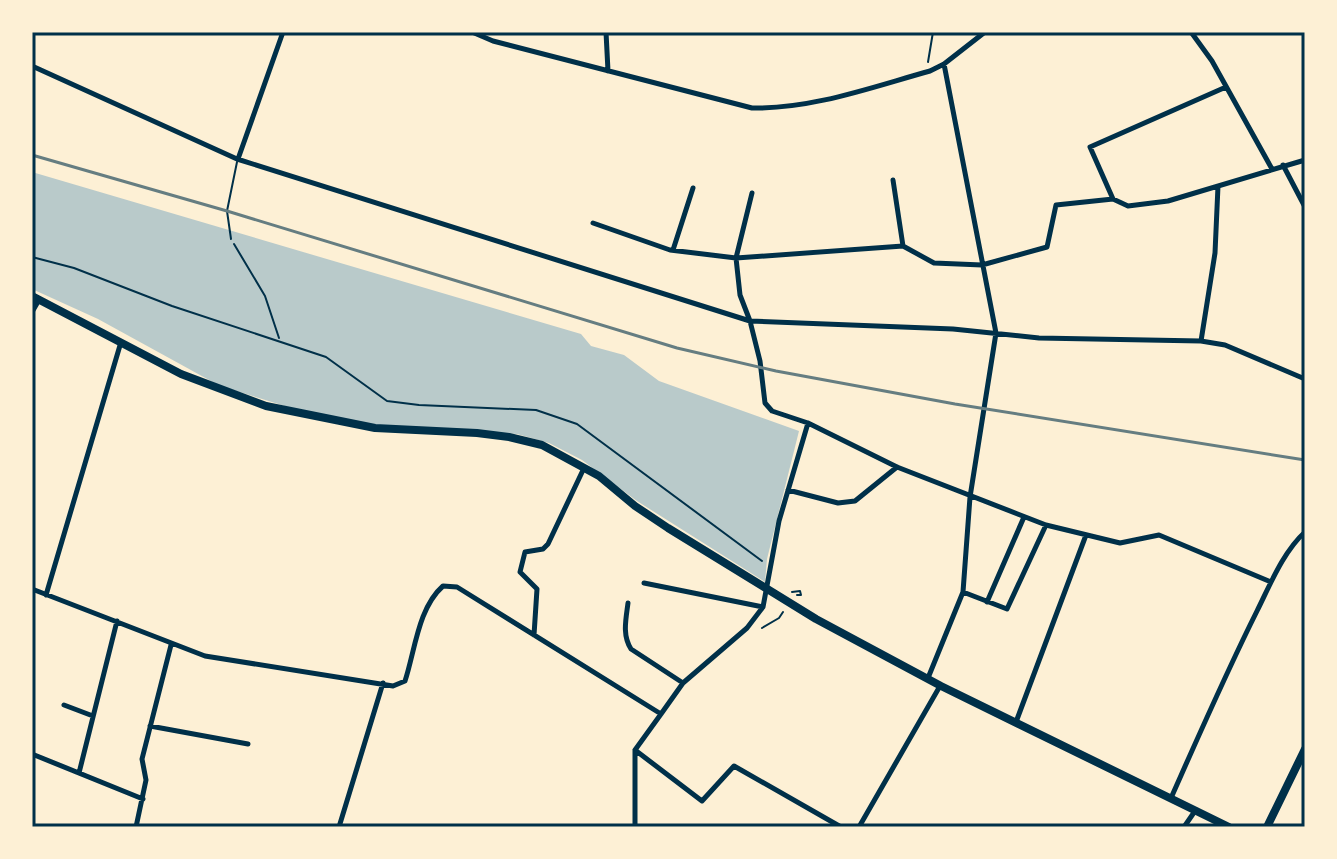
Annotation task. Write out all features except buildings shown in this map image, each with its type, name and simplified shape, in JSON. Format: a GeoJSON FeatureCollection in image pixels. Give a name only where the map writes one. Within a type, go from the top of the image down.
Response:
{"type":"FeatureCollection","features":[{"type":"Feature","properties":{"kind":"highway"},"geometry":{"type":"LineString","coordinates":[[36,297],[181,374],[266,406],[332,422],[509,437],[542,445],[584,468],[646,513],[827,625],[941,686],[1229,827]]}},
{"type":"Feature","properties":{"kind":"highway"},"geometry":{"type":"LineString","coordinates":[[1267,827],[1305,749]]}},
{"type":"Feature","properties":{"kind":"street"},"geometry":{"type":"LineString","coordinates":[[237,159],[283,32]]}},
{"type":"Feature","properties":{"kind":"street"},"geometry":{"type":"LineString","coordinates":[[472,32],[493,41],[752,108],[779,108],[836,97],[930,71],[985,32]]}},
{"type":"Feature","properties":{"kind":"street"},"geometry":{"type":"LineString","coordinates":[[606,32],[608,71]]}},
{"type":"Feature","properties":{"kind":"street"},"geometry":{"type":"LineString","coordinates":[[1191,32],[1212,61],[1272,169]]}},
{"type":"Feature","properties":{"kind":"street"},"geometry":{"type":"LineString","coordinates":[[928,678],[963,592],[970,497],[996,333],[944,64]]}},
{"type":"Feature","properties":{"kind":"street"},"geometry":{"type":"LineString","coordinates":[[32,66],[237,159],[750,321],[996,333],[1039,338],[1201,341],[1225,345],[1305,379]]}},
{"type":"Feature","properties":{"kind":"street"},"geometry":{"type":"LineString","coordinates":[[1113,199],[1090,147],[1226,87]]}},
{"type":"Feature","properties":{"kind":"street"},"geometry":{"type":"LineString","coordinates":[[593,223],[673,250],[736,258],[903,246],[934,263],[982,265],[1047,247],[1056,205],[1113,199],[1128,206],[1168,201],[1305,160]]}},
{"type":"Feature","properties":{"kind":"street"},"geometry":{"type":"LineString","coordinates":[[1283,165],[1305,207]]}},
{"type":"Feature","properties":{"kind":"street"},"geometry":{"type":"LineString","coordinates":[[893,180],[903,246]]}},
{"type":"Feature","properties":{"kind":"street"},"geometry":{"type":"LineString","coordinates":[[1201,341],[1215,253],[1218,186]]}},
{"type":"Feature","properties":{"kind":"street"},"geometry":{"type":"LineString","coordinates":[[673,250],[693,188]]}},
{"type":"Feature","properties":{"kind":"street"},"geometry":{"type":"LineString","coordinates":[[752,193],[736,258],[740,295],[760,361],[765,403],[772,411],[808,423],[897,467],[1046,525],[1120,543],[1159,535],[1271,582]]}},
{"type":"Feature","properties":{"kind":"street"},"geometry":{"type":"LineString","coordinates":[[32,312],[36,297]]}},
{"type":"Feature","properties":{"kind":"street"},"geometry":{"type":"LineString","coordinates":[[46,595],[121,341]]}},
{"type":"Feature","properties":{"kind":"street"},"geometry":{"type":"LineString","coordinates":[[635,827],[635,750],[683,683],[747,628],[763,607],[769,567],[808,423]]}},
{"type":"Feature","properties":{"kind":"street"},"geometry":{"type":"LineString","coordinates":[[788,490],[838,503],[855,501],[897,467]]}},
{"type":"Feature","properties":{"kind":"street"},"geometry":{"type":"LineString","coordinates":[[534,636],[537,589],[520,572],[520,566],[525,552],[543,549],[548,544],[584,468]]}},
{"type":"Feature","properties":{"kind":"street"},"geometry":{"type":"LineString","coordinates":[[987,602],[1024,517]]}},
{"type":"Feature","properties":{"kind":"street"},"geometry":{"type":"LineString","coordinates":[[963,592],[1007,609],[1046,525]]}},
{"type":"Feature","properties":{"kind":"street"},"geometry":{"type":"LineString","coordinates":[[1171,799],[1229,667],[1271,582],[1295,541],[1305,532]]}},
{"type":"Feature","properties":{"kind":"street"},"geometry":{"type":"LineString","coordinates":[[1016,723],[1086,535]]}},
{"type":"Feature","properties":{"kind":"street"},"geometry":{"type":"LineString","coordinates":[[644,583],[763,607]]}},
{"type":"Feature","properties":{"kind":"street"},"geometry":{"type":"LineString","coordinates":[[32,589],[205,656],[393,686],[405,681],[419,630],[434,594],[443,586],[457,587],[661,714]]}},
{"type":"Feature","properties":{"kind":"street"},"geometry":{"type":"LineString","coordinates":[[628,603],[626,641],[631,649],[683,683]]}},
{"type":"Feature","properties":{"kind":"street"},"geometry":{"type":"LineString","coordinates":[[79,773],[117,621]]}},
{"type":"Feature","properties":{"kind":"street"},"geometry":{"type":"LineString","coordinates":[[136,827],[146,780],[142,759],[171,645]]}},
{"type":"Feature","properties":{"kind":"street"},"geometry":{"type":"LineString","coordinates":[[339,827],[383,683]]}},
{"type":"Feature","properties":{"kind":"street"},"geometry":{"type":"LineString","coordinates":[[859,827],[941,686]]}},
{"type":"Feature","properties":{"kind":"street"},"geometry":{"type":"LineString","coordinates":[[64,705],[93,716]]}},
{"type":"Feature","properties":{"kind":"street"},"geometry":{"type":"LineString","coordinates":[[150,726],[248,744]]}},
{"type":"Feature","properties":{"kind":"street"},"geometry":{"type":"LineString","coordinates":[[635,750],[702,801],[734,766],[841,827]]}},
{"type":"Feature","properties":{"kind":"street"},"geometry":{"type":"LineString","coordinates":[[32,754],[143,799]]}},
{"type":"Feature","properties":{"kind":"street"},"geometry":{"type":"LineString","coordinates":[[1184,827],[1195,810]]}},
{"type":"Feature","properties":{"kind":"lane"},"geometry":{"type":"LineString","coordinates":[[231,239],[227,211],[237,159]]}},
{"type":"Feature","properties":{"kind":"path"},"geometry":{"type":"LineString","coordinates":[[930,71],[928,61],[933,32]]}},
{"type":"Feature","properties":{"kind":"path"},"geometry":{"type":"LineString","coordinates":[[231,239],[265,296],[279,340]]}},
{"type":"Feature","properties":{"kind":"path"},"geometry":{"type":"LineString","coordinates":[[32,257],[74,268],[172,306],[326,357],[387,401],[536,410],[577,424],[769,567]]}},
{"type":"Feature","properties":{"kind":"path"},"geometry":{"type":"LineString","coordinates":[[762,628],[779,618]]}},
{"type":"Feature","properties":{"kind":"shaded area"},"geometry":{"type":"Polygon","coordinates":[[[32,172],[581,334],[591,346],[624,355],[659,381],[799,431],[767,559],[765,582],[637,501],[582,460],[549,443],[517,434],[375,426],[314,415],[220,386],[98,319],[32,289],[32,172]]]}},
{"type":"Feature","properties":{"kind":"railway"},"geometry":{"type":"LineString","coordinates":[[32,155],[677,348],[776,371],[955,404],[1305,460]]}}]}
